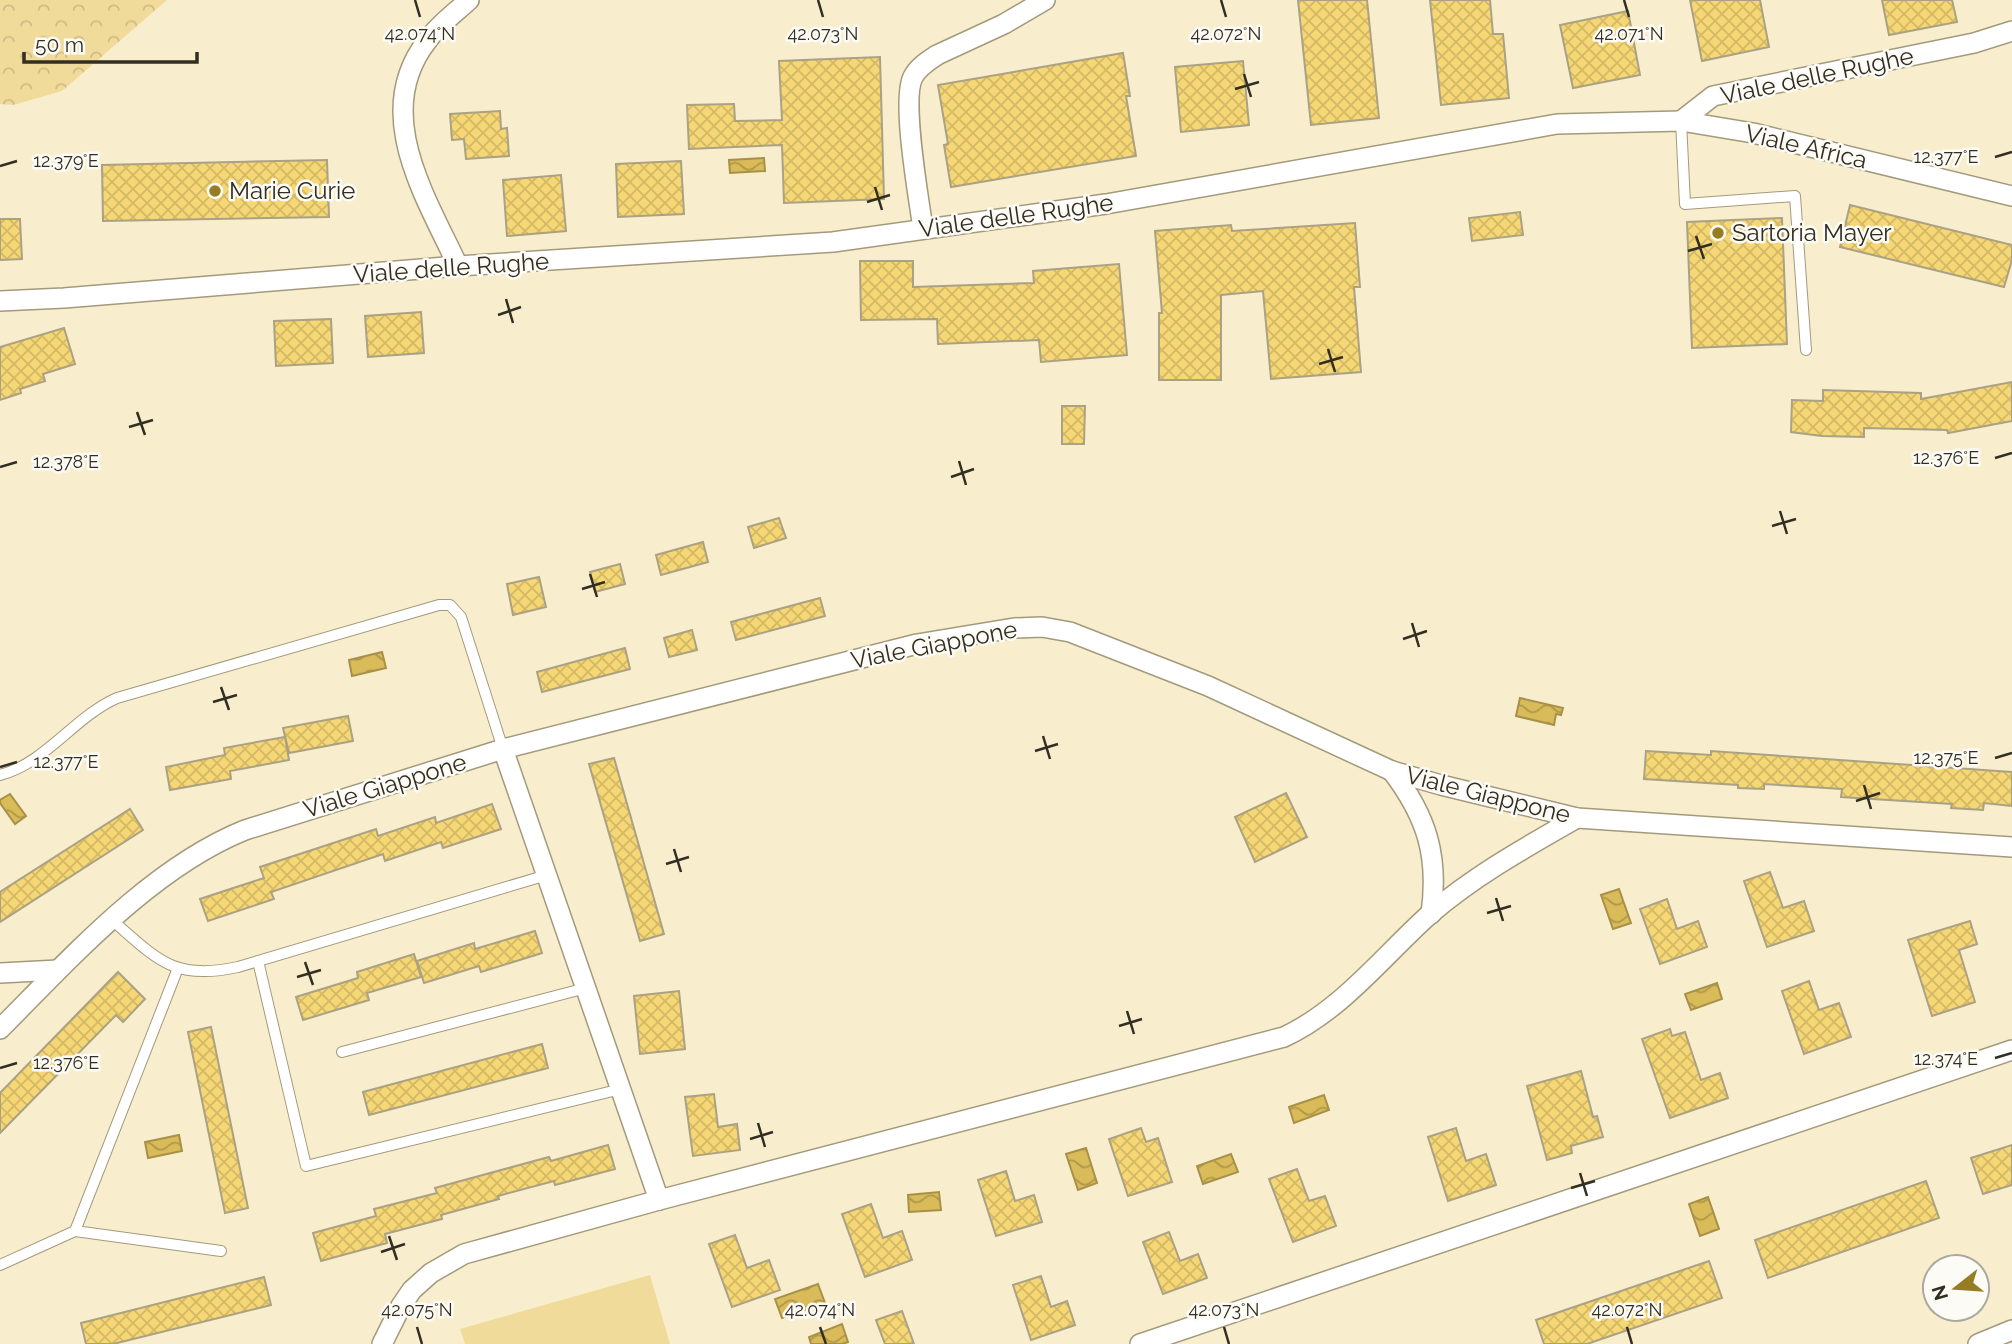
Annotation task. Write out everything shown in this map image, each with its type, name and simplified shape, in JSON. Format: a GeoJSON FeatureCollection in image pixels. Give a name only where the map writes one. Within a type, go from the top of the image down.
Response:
{"type":"FeatureCollection","features":[{"type":"Feature","properties":{"kind":"street"},"geometry":{"type":"LineString","coordinates":[[458,266],[411,160],[405,141],[402,103],[415,57],[435,32],[470,0]]}},
{"type":"Feature","properties":{"kind":"street"},"geometry":{"type":"LineString","coordinates":[[923,229],[908,101],[912,78],[927,61],[937,55],[1004,24],[1045,0]]}},
{"type":"Feature","properties":{"kind":"street","name":"Viale delle Rughe"},"geometry":{"type":"LineString","coordinates":[[0,301],[458,266],[833,242],[1106,204],[1558,124],[1681,121],[1713,96],[1974,43],[2012,31]]}},
{"type":"Feature","properties":{"kind":"street","name":"Viale Africa"},"geometry":{"type":"LineString","coordinates":[[1681,121],[1753,133],[2012,197]]}},
{"type":"Feature","properties":{"kind":"street","name":"Viale Giappone"},"geometry":{"type":"LineString","coordinates":[[0,1029],[112,920],[180,864],[227,838],[503,750],[917,644],[1014,628],[1042,627],[1070,632],[1209,686],[1392,771],[1577,818],[2012,847]]}},
{"type":"Feature","properties":{"kind":"street"},"geometry":{"type":"LineString","coordinates":[[503,750],[659,1200]]}},
{"type":"Feature","properties":{"kind":"street"},"geometry":{"type":"LineString","coordinates":[[1392,771],[1412,799],[1430,842],[1434,889],[1431,914]]}},
{"type":"Feature","properties":{"kind":"street"},"geometry":{"type":"LineString","coordinates":[[382,1344],[412,1290],[430,1273],[464,1254],[659,1200],[1271,1042],[1297,1031],[1320,1017],[1431,914],[1484,873],[1577,818]]}},
{"type":"Feature","properties":{"kind":"street"},"geometry":{"type":"LineString","coordinates":[[0,973],[58,970]]}},
{"type":"Feature","properties":{"kind":"street"},"geometry":{"type":"LineString","coordinates":[[1141,1344],[2012,1050]]}},
{"type":"Feature","properties":{"kind":"street"},"geometry":{"type":"LineString","coordinates":[[1978,1344],[2012,1331]]}},
{"type":"Feature","properties":{"kind":"lane"},"geometry":{"type":"LineString","coordinates":[[1681,121],[1685,204],[1795,196],[1806,350]]}},
{"type":"Feature","properties":{"kind":"lane"},"geometry":{"type":"LineString","coordinates":[[0,775],[28,763],[101,706],[117,698],[439,605],[450,605],[461,617],[503,750]]}},
{"type":"Feature","properties":{"kind":"lane"},"geometry":{"type":"LineString","coordinates":[[112,920],[152,954],[178,968],[205,972],[258,961],[547,875]]}},
{"type":"Feature","properties":{"kind":"lane"},"geometry":{"type":"LineString","coordinates":[[258,961],[306,1166],[621,1089]]}},
{"type":"Feature","properties":{"kind":"lane"},"geometry":{"type":"LineString","coordinates":[[75,1231],[178,968]]}},
{"type":"Feature","properties":{"kind":"lane"},"geometry":{"type":"LineString","coordinates":[[342,1052],[586,988]]}},
{"type":"Feature","properties":{"kind":"lane"},"geometry":{"type":"LineString","coordinates":[[0,1265],[75,1231],[221,1251]]}},
{"type":"Feature","properties":{"kind":"green space"},"geometry":{"type":"Polygon","coordinates":[[[0,0],[167,0],[62,91],[13,105],[0,104],[0,0]]]}},
{"type":"Feature","properties":{"kind":"green space"},"geometry":{"type":"Polygon","coordinates":[[[650,1275],[670,1344],[465,1344],[460,1329],[650,1275]]]}},
{"type":"Feature","properties":{"kind":"water"},"geometry":{"type":"Polygon","coordinates":[[[764,158],[765,171],[730,173],[729,160],[764,158]]]}},
{"type":"Feature","properties":{"kind":"water"},"geometry":{"type":"Polygon","coordinates":[[[382,652],[386,668],[352,676],[349,660],[382,652]]]}},
{"type":"Feature","properties":{"kind":"water"},"geometry":{"type":"Polygon","coordinates":[[[1520,698],[1563,708],[1561,715],[1556,714],[1554,725],[1516,716],[1520,698]]]}},
{"type":"Feature","properties":{"kind":"water"},"geometry":{"type":"Polygon","coordinates":[[[10,794],[26,816],[15,824],[0,803],[0,800],[10,794]]]}},
{"type":"Feature","properties":{"kind":"water"},"geometry":{"type":"Polygon","coordinates":[[[1619,889],[1631,923],[1613,929],[1601,895],[1619,889]]]}},
{"type":"Feature","properties":{"kind":"water"},"geometry":{"type":"Polygon","coordinates":[[[1717,983],[1722,999],[1691,1010],[1685,994],[1717,983]]]}},
{"type":"Feature","properties":{"kind":"water"},"geometry":{"type":"Polygon","coordinates":[[[1324,1095],[1329,1110],[1294,1123],[1289,1107],[1324,1095]]]}},
{"type":"Feature","properties":{"kind":"water"},"geometry":{"type":"Polygon","coordinates":[[[179,1135],[182,1151],[148,1158],[145,1142],[179,1135]]]}},
{"type":"Feature","properties":{"kind":"water"},"geometry":{"type":"Polygon","coordinates":[[[1086,1148],[1097,1183],[1078,1190],[1066,1154],[1086,1148]]]}},
{"type":"Feature","properties":{"kind":"water"},"geometry":{"type":"Polygon","coordinates":[[[1231,1154],[1238,1172],[1203,1184],[1197,1166],[1231,1154]]]}},
{"type":"Feature","properties":{"kind":"water"},"geometry":{"type":"Polygon","coordinates":[[[939,1192],[941,1210],[909,1212],[908,1195],[939,1192]]]}},
{"type":"Feature","properties":{"kind":"water"},"geometry":{"type":"Polygon","coordinates":[[[1708,1197],[1719,1229],[1700,1236],[1689,1204],[1708,1197]]]}},
{"type":"Feature","properties":{"kind":"water"},"geometry":{"type":"Polygon","coordinates":[[[818,1284],[825,1303],[782,1318],[775,1299],[818,1284]]]}},
{"type":"Feature","properties":{"kind":"water"},"geometry":{"type":"Polygon","coordinates":[[[842,1324],[848,1342],[811,1344],[809,1337],[842,1324]]]}},
{"type":"Feature","properties":{"kind":"building"},"geometry":{"type":"Polygon","coordinates":[[[1298,0],[1367,0],[1379,118],[1311,125],[1298,0]]]}},
{"type":"Feature","properties":{"kind":"building"},"geometry":{"type":"Polygon","coordinates":[[[1430,0],[1490,0],[1493,34],[1503,34],[1509,98],[1441,105],[1430,0]]]}},
{"type":"Feature","properties":{"kind":"building"},"geometry":{"type":"Polygon","coordinates":[[[1690,0],[1760,0],[1769,47],[1702,61],[1690,0]]]}},
{"type":"Feature","properties":{"kind":"building"},"geometry":{"type":"Polygon","coordinates":[[[1882,0],[1952,0],[1957,22],[1889,35],[1882,0]]]}},
{"type":"Feature","properties":{"kind":"building"},"geometry":{"type":"Polygon","coordinates":[[[1628,11],[1640,75],[1573,88],[1560,25],[1628,11]]]}},
{"type":"Feature","properties":{"kind":"building"},"geometry":{"type":"Polygon","coordinates":[[[1123,53],[1130,96],[1126,96],[1136,156],[951,187],[944,145],[948,144],[938,85],[1123,53]]]}},
{"type":"Feature","properties":{"kind":"building"},"geometry":{"type":"Polygon","coordinates":[[[880,57],[884,199],[784,203],[782,145],[689,149],[687,105],[734,104],[735,121],[782,120],[779,61],[880,57]]]}},
{"type":"Feature","properties":{"kind":"building"},"geometry":{"type":"Polygon","coordinates":[[[1243,61],[1249,125],[1181,132],[1175,67],[1243,61]]]}},
{"type":"Feature","properties":{"kind":"building"},"geometry":{"type":"Polygon","coordinates":[[[500,111],[501,129],[507,128],[509,156],[466,159],[464,139],[452,140],[450,114],[500,111]]]}},
{"type":"Feature","properties":{"kind":"building","name":"Marie Curie"},"geometry":{"type":"Polygon","coordinates":[[[327,160],[329,217],[103,221],[102,165],[327,160]]]}},
{"type":"Feature","properties":{"kind":"building"},"geometry":{"type":"Polygon","coordinates":[[[681,161],[684,214],[618,217],[616,164],[681,161]]]}},
{"type":"Feature","properties":{"kind":"building"},"geometry":{"type":"Polygon","coordinates":[[[561,175],[566,231],[507,236],[503,180],[561,175]]]}},
{"type":"Feature","properties":{"kind":"building"},"geometry":{"type":"Polygon","coordinates":[[[1850,205],[2012,245],[2012,260],[2004,287],[1840,247],[1850,205]]]}},
{"type":"Feature","properties":{"kind":"building"},"geometry":{"type":"Polygon","coordinates":[[[1520,212],[1523,235],[1472,241],[1469,218],[1520,212]]]}},
{"type":"Feature","properties":{"kind":"building"},"geometry":{"type":"Polygon","coordinates":[[[1782,218],[1787,344],[1692,348],[1687,222],[1782,218]]]}},
{"type":"Feature","properties":{"kind":"building"},"geometry":{"type":"Polygon","coordinates":[[[0,219],[20,219],[22,259],[0,260],[0,219]]]}},
{"type":"Feature","properties":{"kind":"building"},"geometry":{"type":"Polygon","coordinates":[[[1355,223],[1360,287],[1354,287],[1361,372],[1271,379],[1263,291],[1221,295],[1221,380],[1159,380],[1159,313],[1162,313],[1155,231],[1231,225],[1232,231],[1355,223]]]}},
{"type":"Feature","properties":{"kind":"building"},"geometry":{"type":"Polygon","coordinates":[[[860,261],[913,261],[913,287],[1034,283],[1033,271],[1119,264],[1127,355],[1041,362],[1039,340],[938,344],[937,319],[861,320],[860,261]]]}},
{"type":"Feature","properties":{"kind":"building"},"geometry":{"type":"Polygon","coordinates":[[[421,312],[424,353],[368,357],[365,316],[421,312]]]}},
{"type":"Feature","properties":{"kind":"building"},"geometry":{"type":"Polygon","coordinates":[[[331,319],[333,363],[276,366],[274,321],[331,319]]]}},
{"type":"Feature","properties":{"kind":"building"},"geometry":{"type":"Polygon","coordinates":[[[64,328],[75,364],[43,374],[45,381],[20,389],[21,393],[0,400],[0,347],[64,328]]]}},
{"type":"Feature","properties":{"kind":"building"},"geometry":{"type":"Polygon","coordinates":[[[2012,382],[2012,421],[1948,433],[1947,430],[1864,428],[1864,437],[1791,432],[1792,400],[1823,401],[1823,390],[1921,393],[1921,399],[2012,382]]]}},
{"type":"Feature","properties":{"kind":"building"},"geometry":{"type":"Polygon","coordinates":[[[1062,406],[1085,406],[1084,444],[1062,444],[1062,406]]]}},
{"type":"Feature","properties":{"kind":"building"},"geometry":{"type":"Polygon","coordinates":[[[779,518],[786,538],[754,548],[748,527],[779,518]]]}},
{"type":"Feature","properties":{"kind":"building"},"geometry":{"type":"Polygon","coordinates":[[[703,542],[708,562],[661,575],[656,555],[703,542]]]}},
{"type":"Feature","properties":{"kind":"building"},"geometry":{"type":"Polygon","coordinates":[[[620,564],[625,584],[595,592],[590,572],[620,564]]]}},
{"type":"Feature","properties":{"kind":"building"},"geometry":{"type":"Polygon","coordinates":[[[539,577],[546,607],[513,615],[507,584],[539,577]]]}},
{"type":"Feature","properties":{"kind":"building"},"geometry":{"type":"Polygon","coordinates":[[[820,598],[825,616],[736,640],[731,622],[820,598]]]}},
{"type":"Feature","properties":{"kind":"building"},"geometry":{"type":"Polygon","coordinates":[[[692,630],[697,650],[669,657],[664,638],[692,630]]]}},
{"type":"Feature","properties":{"kind":"building"},"geometry":{"type":"Polygon","coordinates":[[[625,648],[630,669],[542,692],[537,672],[625,648]]]}},
{"type":"Feature","properties":{"kind":"building"},"geometry":{"type":"Polygon","coordinates":[[[348,716],[353,741],[289,753],[283,728],[348,716]]]}},
{"type":"Feature","properties":{"kind":"building"},"geometry":{"type":"Polygon","coordinates":[[[285,737],[289,760],[230,771],[231,779],[170,790],[166,767],[225,755],[224,748],[285,737]]]}},
{"type":"Feature","properties":{"kind":"building"},"geometry":{"type":"Polygon","coordinates":[[[1646,751],[1711,755],[1711,751],[2012,772],[2012,806],[1984,803],[1983,810],[1951,808],[1952,804],[1841,797],[1842,789],[1764,784],[1764,789],[1738,788],[1738,785],[1644,779],[1646,751]]]}},
{"type":"Feature","properties":{"kind":"building"},"geometry":{"type":"Polygon","coordinates":[[[614,758],[664,934],[640,941],[589,764],[614,758]]]}},
{"type":"Feature","properties":{"kind":"building"},"geometry":{"type":"Polygon","coordinates":[[[1286,793],[1307,837],[1255,862],[1235,817],[1286,793]]]}},
{"type":"Feature","properties":{"kind":"building"},"geometry":{"type":"Polygon","coordinates":[[[492,804],[501,829],[443,848],[441,842],[385,861],[383,854],[271,892],[274,899],[208,921],[200,899],[264,878],[260,867],[376,829],[378,836],[435,817],[436,823],[492,804]]]}},
{"type":"Feature","properties":{"kind":"building"},"geometry":{"type":"Polygon","coordinates":[[[130,809],[143,830],[0,922],[0,892],[130,809]]]}},
{"type":"Feature","properties":{"kind":"building"},"geometry":{"type":"Polygon","coordinates":[[[1770,872],[1783,908],[1804,901],[1814,931],[1767,947],[1744,881],[1770,872]]]}},
{"type":"Feature","properties":{"kind":"building"},"geometry":{"type":"Polygon","coordinates":[[[1667,899],[1677,929],[1698,921],[1707,947],[1660,964],[1640,909],[1667,899]]]}},
{"type":"Feature","properties":{"kind":"building"},"geometry":{"type":"Polygon","coordinates":[[[1970,921],[1977,944],[1959,950],[1975,1002],[1932,1016],[1908,940],[1970,921]]]}},
{"type":"Feature","properties":{"kind":"building"},"geometry":{"type":"Polygon","coordinates":[[[535,931],[542,953],[481,972],[479,966],[424,983],[417,961],[474,943],[475,949],[535,931]]]}},
{"type":"Feature","properties":{"kind":"building"},"geometry":{"type":"Polygon","coordinates":[[[414,954],[421,977],[367,993],[369,1000],[303,1020],[296,997],[358,978],[357,972],[414,954]]]}},
{"type":"Feature","properties":{"kind":"building"},"geometry":{"type":"Polygon","coordinates":[[[118,972],[145,999],[123,1022],[116,1015],[0,1133],[0,1093],[118,972]]]}},
{"type":"Feature","properties":{"kind":"building"},"geometry":{"type":"Polygon","coordinates":[[[1809,981],[1819,1010],[1839,1003],[1851,1037],[1804,1054],[1782,991],[1809,981]]]}},
{"type":"Feature","properties":{"kind":"building"},"geometry":{"type":"Polygon","coordinates":[[[679,991],[685,1049],[640,1054],[634,996],[679,991]]]}},
{"type":"Feature","properties":{"kind":"building"},"geometry":{"type":"Polygon","coordinates":[[[211,1027],[248,1208],[225,1213],[188,1032],[211,1027]]]}},
{"type":"Feature","properties":{"kind":"building"},"geometry":{"type":"Polygon","coordinates":[[[1670,1029],[1672,1036],[1685,1032],[1701,1080],[1720,1073],[1728,1098],[1670,1118],[1642,1039],[1670,1029]]]}},
{"type":"Feature","properties":{"kind":"building"},"geometry":{"type":"Polygon","coordinates":[[[542,1044],[548,1068],[369,1115],[363,1092],[542,1044]]]}},
{"type":"Feature","properties":{"kind":"building"},"geometry":{"type":"Polygon","coordinates":[[[1581,1071],[1593,1117],[1597,1116],[1603,1137],[1571,1146],[1572,1153],[1547,1160],[1527,1086],[1581,1071]]]}},
{"type":"Feature","properties":{"kind":"building"},"geometry":{"type":"Polygon","coordinates":[[[714,1094],[718,1127],[737,1124],[740,1150],[693,1156],[685,1097],[714,1094]]]}},
{"type":"Feature","properties":{"kind":"building"},"geometry":{"type":"Polygon","coordinates":[[[1141,1128],[1146,1142],[1158,1138],[1172,1182],[1128,1196],[1109,1139],[1141,1128]]]}},
{"type":"Feature","properties":{"kind":"building"},"geometry":{"type":"Polygon","coordinates":[[[1456,1128],[1466,1161],[1486,1154],[1496,1185],[1448,1201],[1428,1137],[1456,1128]]]}},
{"type":"Feature","properties":{"kind":"building"},"geometry":{"type":"Polygon","coordinates":[[[608,1145],[615,1169],[498,1196],[499,1199],[441,1215],[442,1219],[385,1234],[387,1243],[321,1261],[313,1233],[376,1216],[374,1209],[437,1193],[435,1188],[549,1157],[551,1161],[608,1145]]]}},
{"type":"Feature","properties":{"kind":"building"},"geometry":{"type":"Polygon","coordinates":[[[2012,1145],[2012,1185],[1983,1194],[1971,1158],[2012,1145]]]}},
{"type":"Feature","properties":{"kind":"building"},"geometry":{"type":"Polygon","coordinates":[[[1297,1169],[1309,1201],[1325,1196],[1336,1226],[1293,1242],[1269,1179],[1297,1169]]]}},
{"type":"Feature","properties":{"kind":"building"},"geometry":{"type":"Polygon","coordinates":[[[1006,1171],[1015,1201],[1034,1195],[1042,1222],[996,1236],[978,1180],[1006,1171]]]}},
{"type":"Feature","properties":{"kind":"building"},"geometry":{"type":"Polygon","coordinates":[[[1926,1181],[1939,1218],[1768,1278],[1755,1240],[1926,1181]]]}},
{"type":"Feature","properties":{"kind":"building"},"geometry":{"type":"Polygon","coordinates":[[[871,1204],[883,1238],[902,1231],[912,1260],[865,1277],[842,1214],[871,1204]]]}},
{"type":"Feature","properties":{"kind":"building"},"geometry":{"type":"Polygon","coordinates":[[[1169,1232],[1180,1261],[1198,1254],[1207,1278],[1163,1294],[1143,1242],[1169,1232]]]}},
{"type":"Feature","properties":{"kind":"building"},"geometry":{"type":"Polygon","coordinates":[[[735,1235],[747,1268],[769,1260],[780,1290],[732,1307],[709,1244],[735,1235]]]}},
{"type":"Feature","properties":{"kind":"building"},"geometry":{"type":"Polygon","coordinates":[[[1709,1261],[1722,1298],[1587,1344],[1544,1344],[1536,1320],[1709,1261]]]}},
{"type":"Feature","properties":{"kind":"building"},"geometry":{"type":"Polygon","coordinates":[[[1041,1276],[1051,1307],[1067,1301],[1075,1325],[1031,1340],[1013,1285],[1041,1276]]]}},
{"type":"Feature","properties":{"kind":"building"},"geometry":{"type":"Polygon","coordinates":[[[264,1277],[271,1305],[113,1344],[86,1344],[81,1323],[264,1277]]]}},
{"type":"Feature","properties":{"kind":"building"},"geometry":{"type":"Polygon","coordinates":[[[902,1311],[914,1344],[885,1344],[876,1320],[902,1311]]]}},
{"type":"Feature","properties":{"kind":"place","name":"Marie Curie"},"geometry":{"type":"Point","coordinates":[215,191]}},
{"type":"Feature","properties":{"kind":"place","name":"Sartoria Mayer"},"geometry":{"type":"Point","coordinates":[1718,233]}}]}
